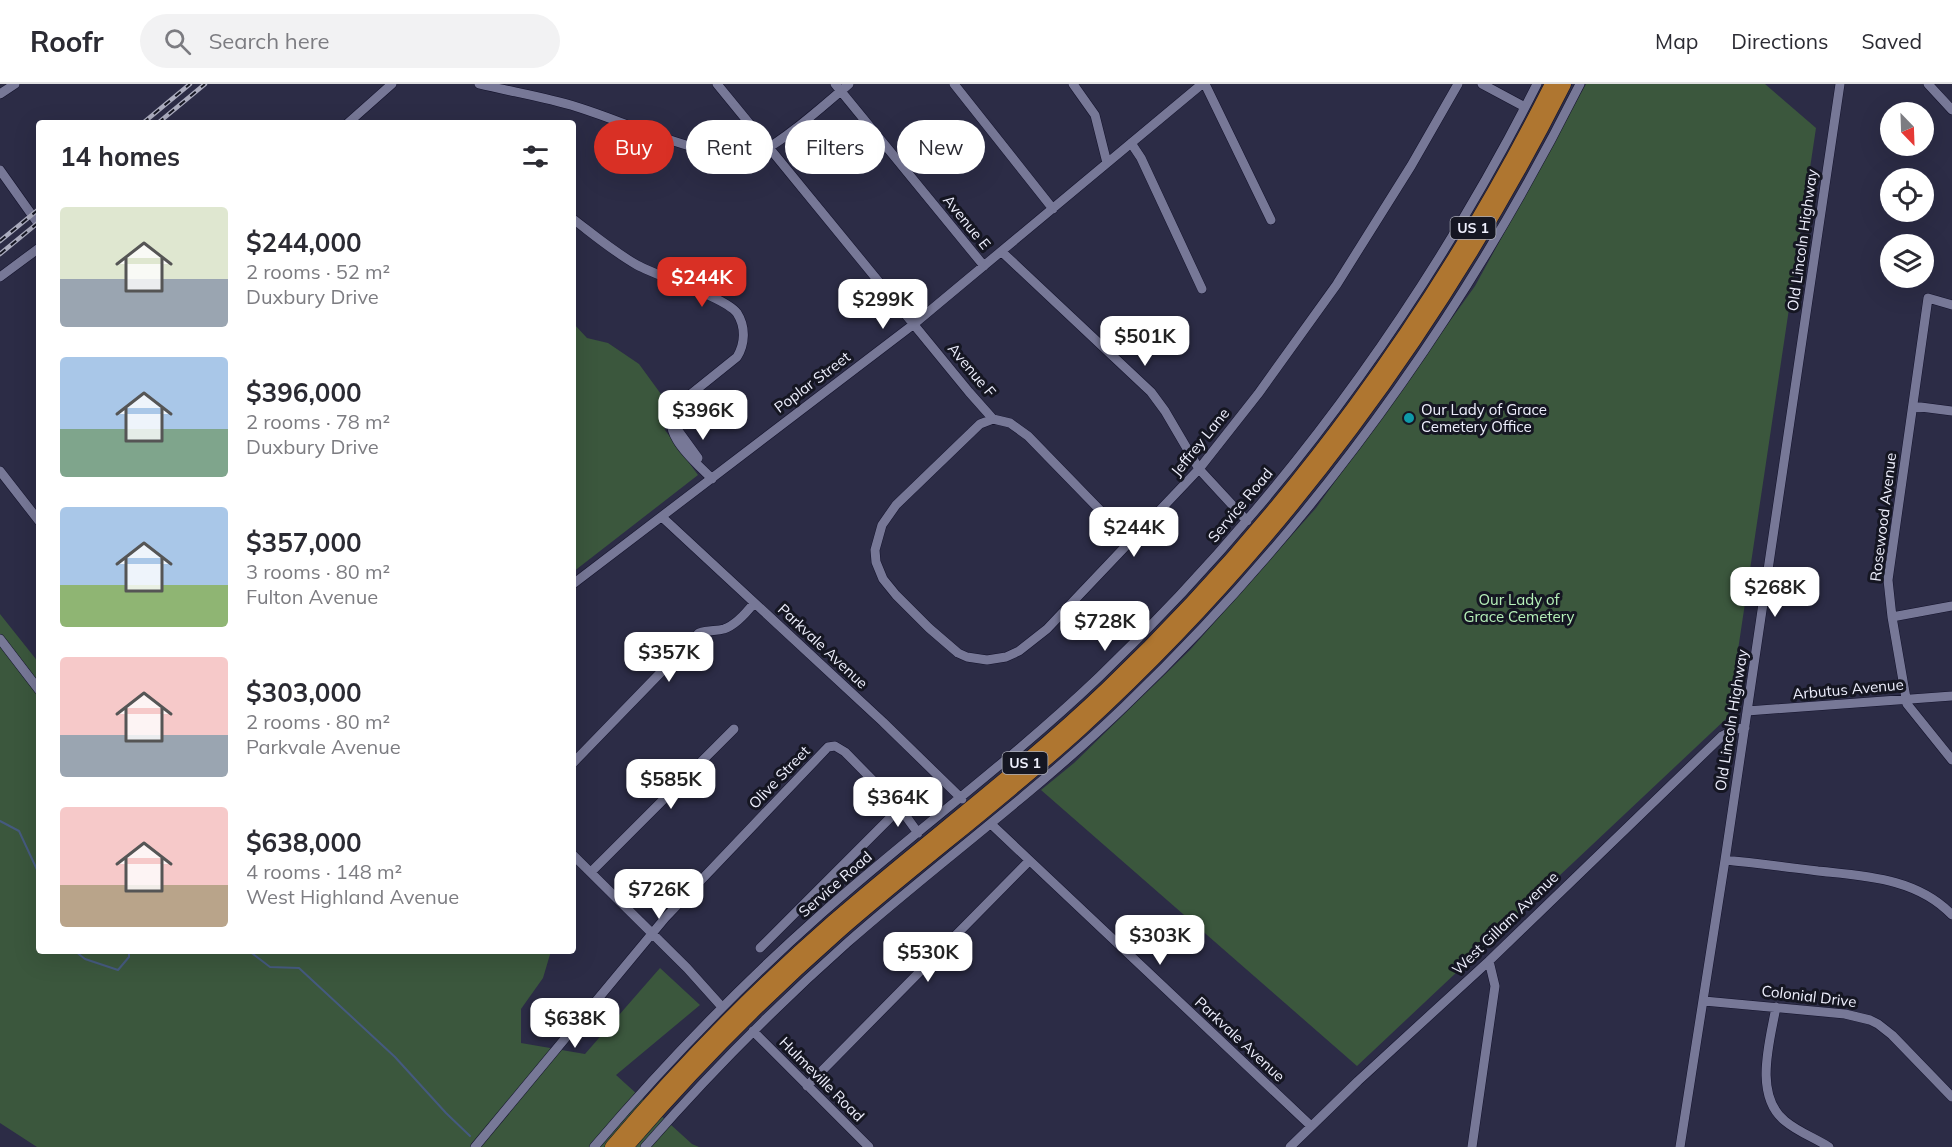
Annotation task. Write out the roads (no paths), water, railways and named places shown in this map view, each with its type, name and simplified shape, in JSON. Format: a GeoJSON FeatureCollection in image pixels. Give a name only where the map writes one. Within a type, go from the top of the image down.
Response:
{"type":"FeatureCollection","features":[{"type":"Feature","properties":{"kind":"highway"},"geometry":{"type":"LineString","coordinates":[[1532,108],[1547,84]]}},
{"type":"Feature","properties":{"kind":"highway","name":"US 1"},"geometry":{"type":"LineString","coordinates":[[612,1147],[689,1060],[774,975],[860,899],[1074,720],[1140,656],[1226,566],[1320,453],[1400,342],[1473,228],[1532,108],[1552,84]]}},
{"type":"Feature","properties":{"kind":"highway","name":"US 1"},"geometry":{"type":"LineString","coordinates":[[626,1147],[697,1068],[782,983],[867,908],[1082,728],[1164,648],[1241,565],[1329,459],[1416,339],[1506,194],[1564,84]]}},
{"type":"Feature","properties":{"kind":"street"},"geometry":{"type":"LineString","coordinates":[[0,94],[15,84]]}},
{"type":"Feature","properties":{"kind":"street"},"geometry":{"type":"LineString","coordinates":[[351,120],[392,84]]}},
{"type":"Feature","properties":{"kind":"street"},"geometry":{"type":"LineString","coordinates":[[479,84],[579,107],[686,143]]}},
{"type":"Feature","properties":{"kind":"street","name":"Avenue F"},"geometry":{"type":"LineString","coordinates":[[717,84],[747,120]]}},
{"type":"Feature","properties":{"kind":"street"},"geometry":{"type":"LineString","coordinates":[[954,84],[1053,209]]}},
{"type":"Feature","properties":{"kind":"street"},"geometry":{"type":"LineString","coordinates":[[1072,84],[1095,115],[1107,163]]}},
{"type":"Feature","properties":{"kind":"street"},"geometry":{"type":"LineString","coordinates":[[1204,84],[1271,220]]}},
{"type":"Feature","properties":{"kind":"street","name":"Poplar Street"},"geometry":{"type":"LineString","coordinates":[[576,582],[914,324],[1204,84]]}},
{"type":"Feature","properties":{"kind":"street","name":"Jeffrey Lane"},"geometry":{"type":"LineString","coordinates":[[993,419],[980,424],[896,505],[882,525],[876,542],[876,562],[883,579],[896,595],[948,646],[967,657],[982,660],[1006,657],[1019,651],[1047,629],[1199,469],[1263,387],[1337,284],[1411,166],[1458,84]]}},
{"type":"Feature","properties":{"kind":"street"},"geometry":{"type":"LineString","coordinates":[[1482,84],[1532,108]]}},
{"type":"Feature","properties":{"kind":"street","name":"Service Road"},"geometry":{"type":"LineString","coordinates":[[594,1147],[648,1085],[722,1007],[822,914],[1032,739],[1098,678],[1193,582],[1247,521],[1309,444],[1389,335],[1532,108],[1537,84]]}},
{"type":"Feature","properties":{"kind":"street"},"geometry":{"type":"LineString","coordinates":[[645,1147],[700,1085],[753,1031],[847,943],[1091,738],[1174,658],[1252,574],[1333,477],[1399,387],[1471,280],[1540,161],[1580,84]]}},
{"type":"Feature","properties":{"kind":"street","name":"Old Lincoln Highway"},"geometry":{"type":"LineString","coordinates":[[1680,1147],[1704,1001],[1840,84]]}},
{"type":"Feature","properties":{"kind":"street"},"geometry":{"type":"LineString","coordinates":[[1928,84],[1952,110]]}},
{"type":"Feature","properties":{"kind":"street"},"geometry":{"type":"LineString","coordinates":[[773,144],[842,86]]}},
{"type":"Feature","properties":{"kind":"street","name":"Avenue E"},"geometry":{"type":"LineString","coordinates":[[842,86],[984,266]]}},
{"type":"Feature","properties":{"kind":"street"},"geometry":{"type":"LineString","coordinates":[[1131,143],[1141,158],[1202,289]]}},
{"type":"Feature","properties":{"kind":"street","name":"Avenue F"},"geometry":{"type":"LineString","coordinates":[[773,152],[993,419],[1010,423],[1028,436],[1131,542]]}},
{"type":"Feature","properties":{"kind":"street"},"geometry":{"type":"LineString","coordinates":[[0,170],[36,221]]}},
{"type":"Feature","properties":{"kind":"street"},"geometry":{"type":"LineString","coordinates":[[576,221],[638,265],[724,302],[740,320],[744,337],[736,357],[676,406],[670,421],[686,440],[712,479]]}},
{"type":"Feature","properties":{"kind":"street"},"geometry":{"type":"LineString","coordinates":[[0,277],[36,250]]}},
{"type":"Feature","properties":{"kind":"street"},"geometry":{"type":"LineString","coordinates":[[1002,252],[1151,392],[1165,411],[1199,469],[1247,521]]}},
{"type":"Feature","properties":{"kind":"street","name":"Rosewood Avenue"},"geometry":{"type":"LineString","coordinates":[[1952,305],[1928,298],[1888,579],[1906,699],[1912,712],[1952,760]]}},
{"type":"Feature","properties":{"kind":"street"},"geometry":{"type":"LineString","coordinates":[[1912,406],[1952,411]]}},
{"type":"Feature","properties":{"kind":"street"},"geometry":{"type":"LineString","coordinates":[[0,471],[36,517]]}},
{"type":"Feature","properties":{"kind":"street","name":"Parkvale Avenue"},"geometry":{"type":"LineString","coordinates":[[662,517],[962,799]]}},
{"type":"Feature","properties":{"kind":"street"},"geometry":{"type":"LineString","coordinates":[[576,760],[699,633],[732,625],[754,603]]}},
{"type":"Feature","properties":{"kind":"street"},"geometry":{"type":"LineString","coordinates":[[1892,617],[1952,606]]}},
{"type":"Feature","properties":{"kind":"street"},"geometry":{"type":"LineString","coordinates":[[0,639],[36,686]]}},
{"type":"Feature","properties":{"kind":"street","name":"Arbutus Avenue"},"geometry":{"type":"LineString","coordinates":[[1747,711],[1952,696]]}},
{"type":"Feature","properties":{"kind":"street","name":"West Gillam Avenue"},"geometry":{"type":"LineString","coordinates":[[1290,1147],[1489,961],[1722,736],[1744,728]]}},
{"type":"Feature","properties":{"kind":"street"},"geometry":{"type":"LineString","coordinates":[[591,872],[734,729]]}},
{"type":"Feature","properties":{"kind":"street","name":"Olive Street"},"geometry":{"type":"LineString","coordinates":[[475,1147],[652,933],[828,747],[835,746],[845,752],[900,808]]}},
{"type":"Feature","properties":{"kind":"street"},"geometry":{"type":"LineString","coordinates":[[760,948],[900,808],[918,833]]}},
{"type":"Feature","properties":{"kind":"street","name":"Parkvale Avenue"},"geometry":{"type":"LineString","coordinates":[[991,824],[1311,1126]]}},
{"type":"Feature","properties":{"kind":"street"},"geometry":{"type":"LineString","coordinates":[[576,858],[722,1007]]}},
{"type":"Feature","properties":{"kind":"street"},"geometry":{"type":"LineString","coordinates":[[1725,860],[1894,882],[1922,893],[1952,915]]}},
{"type":"Feature","properties":{"kind":"street"},"geometry":{"type":"LineString","coordinates":[[807,1086],[1029,861]]}},
{"type":"Feature","properties":{"kind":"street"},"geometry":{"type":"LineString","coordinates":[[1472,1147],[1495,986],[1489,961]]}},
{"type":"Feature","properties":{"kind":"street","name":"Colonial Drive"},"geometry":{"type":"LineString","coordinates":[[1704,1001],[1857,1016],[1878,1024],[1952,1097]]}},
{"type":"Feature","properties":{"kind":"street"},"geometry":{"type":"LineString","coordinates":[[1776,1007],[1767,1068],[1770,1100],[1779,1116],[1787,1123],[1829,1147]]}},
{"type":"Feature","properties":{"kind":"street","name":"Hulmeville Road"},"geometry":{"type":"LineString","coordinates":[[753,1031],[869,1147]]}},
{"type":"Feature","properties":{"kind":"waterway"},"geometry":{"type":"LineString","coordinates":[[0,821],[19,831],[36,868]]}},
{"type":"Feature","properties":{"kind":"waterway"},"geometry":{"type":"LineString","coordinates":[[79,954],[85,959],[118,970],[129,954]]}},
{"type":"Feature","properties":{"kind":"waterway"},"geometry":{"type":"LineString","coordinates":[[253,954],[270,967],[299,968],[395,1057],[470,1136]]}},
{"type":"Feature","properties":{"kind":"railway"},"geometry":{"type":"LineString","coordinates":[[147,120],[190,84]]}},
{"type":"Feature","properties":{"kind":"railway"},"geometry":{"type":"LineString","coordinates":[[162,120],[205,84]]}},
{"type":"Feature","properties":{"kind":"railway"},"geometry":{"type":"LineString","coordinates":[[0,241],[36,211]]}},
{"type":"Feature","properties":{"kind":"railway"},"geometry":{"type":"LineString","coordinates":[[0,254],[36,224]]}},
{"type":"Feature","properties":{"kind":"place","name":"Our Lady of Grace Cemetery Office"},"geometry":{"type":"Point","coordinates":[1409,418]}},
{"type":"Feature","properties":{"kind":"park label","name":"Our Lady of Grace Cemetery"},"geometry":{"type":"Point","coordinates":[1519,608]}}]}
